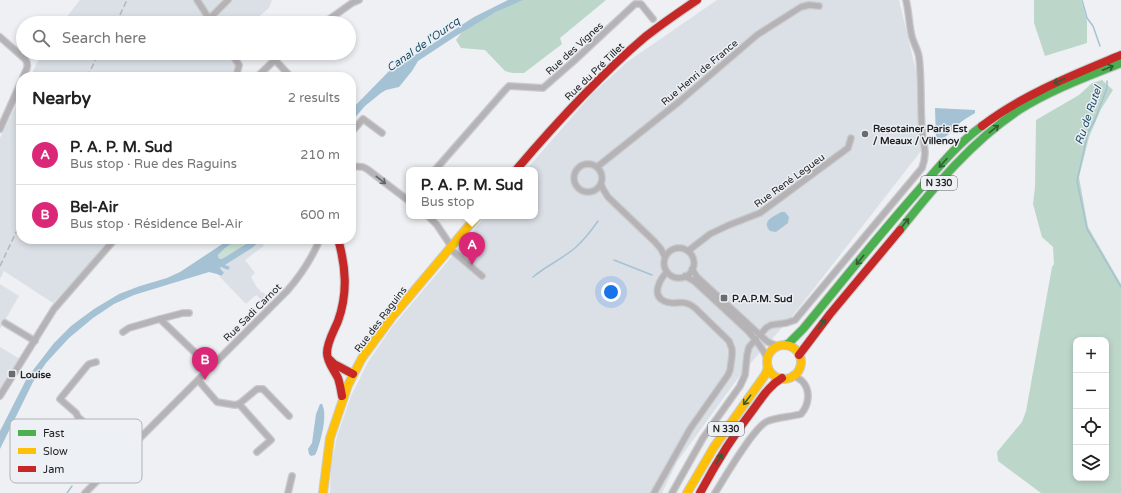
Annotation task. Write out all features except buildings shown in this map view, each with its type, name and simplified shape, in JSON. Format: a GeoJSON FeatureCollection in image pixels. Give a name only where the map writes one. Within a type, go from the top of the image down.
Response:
{"type":"FeatureCollection","features":[{"type":"Feature","properties":{"kind":"main road","name":"Rue du Pré Tillet"},"geometry":{"type":"LineString","coordinates":[[519,167],[567,111],[597,80],[642,40],[697,0]]}},
{"type":"Feature","properties":{"kind":"main road","name":"N 330"},"geometry":{"type":"LineString","coordinates":[[767,358],[773,349],[789,343],[803,329],[893,219],[958,146],[987,121],[1028,96],[1055,82],[1121,55]]}},
{"type":"Feature","properties":{"kind":"main road","name":"N 330"},"geometry":{"type":"LineString","coordinates":[[700,493],[724,450],[766,393],[778,380],[793,375],[797,371],[800,366],[799,355],[827,318],[922,202],[947,174],[975,146],[1005,120],[1039,99],[1059,89],[1121,63]]}},
{"type":"Feature","properties":{"kind":"main road"},"geometry":{"type":"LineString","coordinates":[[450,247],[474,219]]}},
{"type":"Feature","properties":{"kind":"main road"},"geometry":{"type":"LineString","coordinates":[[339,244],[344,263],[346,282],[340,316],[327,352],[330,362],[340,381],[342,401]]}},
{"type":"Feature","properties":{"kind":"main road","name":"Rue des Raguins"},"geometry":{"type":"LineString","coordinates":[[323,493],[330,438],[352,376],[362,358],[392,317],[450,247]]}},
{"type":"Feature","properties":{"kind":"main road"},"geometry":{"type":"LineString","coordinates":[[781,346],[794,348],[799,355]]}},
{"type":"Feature","properties":{"kind":"main road"},"geometry":{"type":"LineString","coordinates":[[767,358],[768,368],[774,375],[782,378]]}},
{"type":"Feature","properties":{"kind":"main road"},"geometry":{"type":"LineString","coordinates":[[330,362],[343,377],[352,376]]}},
{"type":"Feature","properties":{"kind":"main road","name":"N 330"},"geometry":{"type":"LineString","coordinates":[[687,493],[710,454],[762,380],[768,368]]}},
{"type":"Feature","properties":{"kind":"street"},"geometry":{"type":"LineString","coordinates":[[197,0],[208,16]]}},
{"type":"Feature","properties":{"kind":"street"},"geometry":{"type":"LineString","coordinates":[[215,16],[228,0]]}},
{"type":"Feature","properties":{"kind":"street"},"geometry":{"type":"LineString","coordinates":[[334,16],[352,3],[359,0]]}},
{"type":"Feature","properties":{"kind":"street"},"geometry":{"type":"LineString","coordinates":[[672,493],[702,438],[740,386],[745,375],[749,346],[766,328],[771,325],[795,320],[922,168],[926,152],[922,130],[919,55],[912,37],[909,10],[906,0]]}},
{"type":"Feature","properties":{"kind":"street","name":"Rue des Vignes"},"geometry":{"type":"LineString","coordinates":[[438,167],[509,86],[543,88],[635,4],[641,4],[653,19]]}},
{"type":"Feature","properties":{"kind":"street","name":"Rue Henri de France"},"geometry":{"type":"LineString","coordinates":[[597,167],[680,101],[757,35],[801,7],[809,5],[819,6]]}},
{"type":"Feature","properties":{"kind":"street"},"geometry":{"type":"LineString","coordinates":[[0,37],[16,51]]}},
{"type":"Feature","properties":{"kind":"street"},"geometry":{"type":"LineString","coordinates":[[25,72],[28,66],[26,60]]}},
{"type":"Feature","properties":{"kind":"street"},"geometry":{"type":"LineString","coordinates":[[236,60],[239,65],[237,72]]}},
{"type":"Feature","properties":{"kind":"street"},"geometry":{"type":"LineString","coordinates":[[262,72],[273,60]]}},
{"type":"Feature","properties":{"kind":"street"},"geometry":{"type":"LineString","coordinates":[[275,60],[286,72]]}},
{"type":"Feature","properties":{"kind":"street"},"geometry":{"type":"LineString","coordinates":[[0,129],[16,93]]}},
{"type":"Feature","properties":{"kind":"street"},"geometry":{"type":"LineString","coordinates":[[356,127],[363,119],[382,133]]}},
{"type":"Feature","properties":{"kind":"street","name":"Rue René Legueu"},"geometry":{"type":"LineString","coordinates":[[688,251],[710,234],[760,213],[775,203],[848,148],[851,138]]}},
{"type":"Feature","properties":{"kind":"street"},"geometry":{"type":"LineString","coordinates":[[601,184],[595,190],[590,192],[586,192],[578,188],[573,180],[576,170],[583,164],[597,167],[602,175],[601,184],[608,197],[662,249],[665,257],[664,264],[667,272],[676,277],[685,276],[692,269]]}},
{"type":"Feature","properties":{"kind":"street"},"geometry":{"type":"LineString","coordinates":[[356,166],[367,169],[406,199]]}},
{"type":"Feature","properties":{"kind":"street"},"geometry":{"type":"LineString","coordinates":[[595,190],[608,197]]}},
{"type":"Feature","properties":{"kind":"street"},"geometry":{"type":"LineString","coordinates":[[431,219],[437,225],[450,247],[482,276]]}},
{"type":"Feature","properties":{"kind":"street"},"geometry":{"type":"LineString","coordinates":[[655,242],[674,249]]}},
{"type":"Feature","properties":{"kind":"street"},"geometry":{"type":"LineString","coordinates":[[0,396],[54,309],[111,244]]}},
{"type":"Feature","properties":{"kind":"street","name":"Rue Sadi Carnot"},"geometry":{"type":"LineString","coordinates":[[142,436],[287,291],[306,267],[318,244]]}},
{"type":"Feature","properties":{"kind":"street"},"geometry":{"type":"LineString","coordinates":[[665,257],[674,249],[681,248],[688,251],[692,255],[692,269],[697,277],[758,337],[767,358]]}},
{"type":"Feature","properties":{"kind":"street"},"geometry":{"type":"LineString","coordinates":[[654,493],[690,429],[728,376],[732,356],[732,349],[729,341],[695,308],[682,302],[672,303],[664,301],[659,296],[657,289],[660,281],[667,272]]}},
{"type":"Feature","properties":{"kind":"street"},"geometry":{"type":"LineString","coordinates":[[685,276],[697,284],[758,337],[781,346]]}},
{"type":"Feature","properties":{"kind":"street"},"geometry":{"type":"LineString","coordinates":[[123,332],[129,328],[183,313],[189,313]]}},
{"type":"Feature","properties":{"kind":"street"},"geometry":{"type":"LineString","coordinates":[[160,320],[210,367]]}},
{"type":"Feature","properties":{"kind":"street"},"geometry":{"type":"LineString","coordinates":[[5,323],[35,341]]}},
{"type":"Feature","properties":{"kind":"street"},"geometry":{"type":"LineString","coordinates":[[81,419],[60,399],[86,366],[96,362]]}},
{"type":"Feature","properties":{"kind":"street"},"geometry":{"type":"LineString","coordinates":[[715,493],[736,457],[761,424],[767,421],[801,414],[805,409],[808,401],[808,393],[802,380],[793,375]]}},
{"type":"Feature","properties":{"kind":"street"},"geometry":{"type":"LineString","coordinates":[[198,380],[217,402],[235,405],[239,404],[257,389],[264,389],[289,416]]}},
{"type":"Feature","properties":{"kind":"street"},"geometry":{"type":"LineString","coordinates":[[239,404],[271,440],[257,452]]}},
{"type":"Feature","properties":{"kind":"street"},"geometry":{"type":"LineString","coordinates":[[288,493],[292,476]]}},
{"type":"Feature","properties":{"kind":"street","name":"Rue Sadi Carnot"},"geometry":{"type":"LineString","coordinates":[[86,493],[96,483]]}},
{"type":"Feature","properties":{"kind":"street"},"geometry":{"type":"LineString","coordinates":[[290,483],[297,485]]}},
{"type":"Feature","properties":{"kind":"shaded area"},"geometry":{"type":"Polygon","coordinates":[[[80,0],[272,0],[269,8],[259,16],[67,16],[80,0]]]}},
{"type":"Feature","properties":{"kind":"shaded area"},"geometry":{"type":"Polygon","coordinates":[[[717,0],[899,0],[918,79],[921,151],[794,314],[741,374],[677,462],[662,493],[330,493],[331,468],[337,436],[351,396],[368,362],[392,327],[483,219],[538,219],[538,167],[529,167],[592,94],[627,62],[717,0]]]}},
{"type":"Feature","properties":{"kind":"shaded area"},"geometry":{"type":"Polygon","coordinates":[[[38,60],[237,60],[242,68],[240,72],[32,72],[38,60]]]}},
{"type":"Feature","properties":{"kind":"shaded area"},"geometry":{"type":"Polygon","coordinates":[[[16,106],[16,244],[107,244],[53,303],[4,271],[0,279],[0,138],[16,106]]]}},
{"type":"Feature","properties":{"kind":"shaded area"},"geometry":{"type":"Polygon","coordinates":[[[257,244],[263,244],[264,246],[245,260],[255,273],[251,277],[256,286],[271,301],[267,305],[256,295],[246,304],[220,277],[224,273],[220,268],[221,267],[228,270],[225,265],[257,244]]]}},
{"type":"Feature","properties":{"kind":"shaded area"},"geometry":{"type":"Polygon","coordinates":[[[0,284],[19,296],[0,329],[0,284]]]}},
{"type":"Feature","properties":{"kind":"shaded area"},"geometry":{"type":"Polygon","coordinates":[[[0,347],[20,359],[0,390],[0,347]]]}},
{"type":"Feature","properties":{"kind":"green space"},"geometry":{"type":"Polygon","coordinates":[[[519,0],[606,0],[560,38],[562,44],[524,73],[512,73],[505,71],[485,50],[461,48],[456,40],[465,28],[519,0]]]}},
{"type":"Feature","properties":{"kind":"green space"},"geometry":{"type":"Polygon","coordinates":[[[1034,0],[1081,0],[1087,21],[1087,43],[1045,56],[1034,23],[1034,0]]]}},
{"type":"Feature","properties":{"kind":"green space"},"geometry":{"type":"Polygon","coordinates":[[[1102,80],[1113,90],[1101,109],[1089,137],[1079,177],[1088,227],[1121,284],[1121,493],[1041,493],[998,461],[997,452],[1022,422],[1026,411],[1052,267],[1054,264],[1053,247],[1042,237],[1033,204],[1035,187],[1036,120],[1079,95],[1092,83],[1102,80]]]}},
{"type":"Feature","properties":{"kind":"green space"},"geometry":{"type":"Polygon","coordinates":[[[231,244],[246,244],[220,259],[218,255],[231,244]]]}},
{"type":"Feature","properties":{"kind":"water"},"geometry":{"type":"Polygon","coordinates":[[[508,0],[523,0],[496,12],[418,61],[399,87],[386,90],[381,93],[365,106],[356,116],[356,105],[393,67],[406,61],[474,17],[508,0]]]}},
{"type":"Feature","properties":{"kind":"water"},"geometry":{"type":"Polygon","coordinates":[[[935,108],[975,110],[975,113],[961,122],[946,136],[936,140],[935,108]]]}},
{"type":"Feature","properties":{"kind":"water"},"geometry":{"type":"Polygon","coordinates":[[[781,212],[785,212],[789,217],[788,223],[776,232],[770,231],[767,222],[781,212]]]}},
{"type":"Feature","properties":{"kind":"water"},"geometry":{"type":"Polygon","coordinates":[[[222,244],[231,244],[218,255],[220,259],[246,244],[257,244],[225,265],[230,267],[228,270],[221,267],[220,268],[224,273],[221,276],[209,272],[134,295],[114,304],[93,318],[69,338],[46,363],[33,382],[15,419],[10,419],[10,429],[0,449],[0,431],[27,378],[54,343],[71,326],[94,309],[119,294],[167,278],[180,272],[222,244]]]}},
{"type":"Feature","properties":{"kind":"water"},"geometry":{"type":"Polygon","coordinates":[[[320,404],[322,404],[324,409],[323,427],[317,451],[315,455],[311,456],[308,449],[312,443],[316,414],[320,404]]]}},
{"type":"Feature","properties":{"kind":"waterway","name":"Ru de Rutel"},"geometry":{"type":"LineString","coordinates":[[1082,0],[1087,18],[1093,26],[1100,46]]}},
{"type":"Feature","properties":{"kind":"waterway","name":"Ru de Rutel"},"geometry":{"type":"LineString","coordinates":[[1107,81],[1107,88],[1094,122],[1088,132],[1077,181],[1087,229],[1121,287]]}},
{"type":"Feature","properties":{"kind":"waterway"},"geometry":{"type":"LineString","coordinates":[[533,277],[575,248],[598,221]]}},
{"type":"Feature","properties":{"kind":"waterway"},"geometry":{"type":"LineString","coordinates":[[614,260],[652,275]]}},
{"type":"Feature","properties":{"kind":"waterway"},"geometry":{"type":"LineString","coordinates":[[67,493],[72,486]]}},
{"type":"Feature","properties":{"kind":"railway"},"geometry":{"type":"LineString","coordinates":[[119,16],[127,0]]}},
{"type":"Feature","properties":{"kind":"railway"},"geometry":{"type":"LineString","coordinates":[[90,72],[96,60]]}},
{"type":"Feature","properties":{"kind":"railway"},"geometry":{"type":"LineString","coordinates":[[0,266],[16,232]]}},
{"type":"Feature","properties":{"kind":"traffic: fast"},"geometry":{"type":"LineString","coordinates":[[900,230],[955,165],[1002,122],[1043,96],[1121,63]]}},
{"type":"Feature","properties":{"kind":"traffic: fast"},"geometry":{"type":"LineString","coordinates":[[785,345],[803,329],[888,225],[940,165],[956,148],[982,126]]}},
{"type":"Feature","properties":{"kind":"traffic: slow"},"geometry":{"type":"LineString","coordinates":[[323,493],[330,438],[348,385],[362,358],[392,317],[474,219]]}},
{"type":"Feature","properties":{"kind":"traffic: slow"},"geometry":{"type":"LineString","coordinates":[[784,345],[796,350],[801,362],[796,374],[784,379],[772,374],[767,362],[772,350],[784,345]]}},
{"type":"Feature","properties":{"kind":"traffic: slow"},"geometry":{"type":"LineString","coordinates":[[687,493],[714,447],[765,375],[768,368]]}},
{"type":"Feature","properties":{"kind":"traffic: jam"},"geometry":{"type":"LineString","coordinates":[[519,167],[546,135],[594,84],[628,52],[645,37],[697,0]]}},
{"type":"Feature","properties":{"kind":"traffic: jam"},"geometry":{"type":"LineString","coordinates":[[982,126],[1015,104],[1049,86],[1121,55]]}},
{"type":"Feature","properties":{"kind":"traffic: jam"},"geometry":{"type":"LineString","coordinates":[[799,355],[830,314],[900,230]]}},
{"type":"Feature","properties":{"kind":"traffic: jam"},"geometry":{"type":"LineString","coordinates":[[339,244],[343,260],[345,290],[338,321],[329,341],[327,356],[329,363],[338,378],[342,396]]}},
{"type":"Feature","properties":{"kind":"traffic: jam"},"geometry":{"type":"LineString","coordinates":[[330,360],[334,364],[353,374]]}},
{"type":"Feature","properties":{"kind":"traffic: jam"},"geometry":{"type":"LineString","coordinates":[[700,493],[740,428],[767,391],[782,378]]}},
{"type":"Feature","properties":{"kind":"place","name":"Resotainer Paris Est / Meaux / Villenoy"},"geometry":{"type":"Point","coordinates":[865,134]}},
{"type":"Feature","properties":{"kind":"place","name":"P. A. P. M. Sud"},"geometry":{"type":"Point","coordinates":[472,265]}},
{"type":"Feature","properties":{"kind":"place","name":"P.A.P.M. Sud"},"geometry":{"type":"Point","coordinates":[724,298]}},
{"type":"Feature","properties":{"kind":"place","name":"Louise"},"geometry":{"type":"Point","coordinates":[12,374]}},
{"type":"Feature","properties":{"kind":"place","name":"Bel-Air"},"geometry":{"type":"Point","coordinates":[205,380]}},
{"type":"Feature","properties":{"kind":"water label","name":"Canal de l'Ourcq"},"geometry":{"type":"Point","coordinates":[423,44]}}]}
